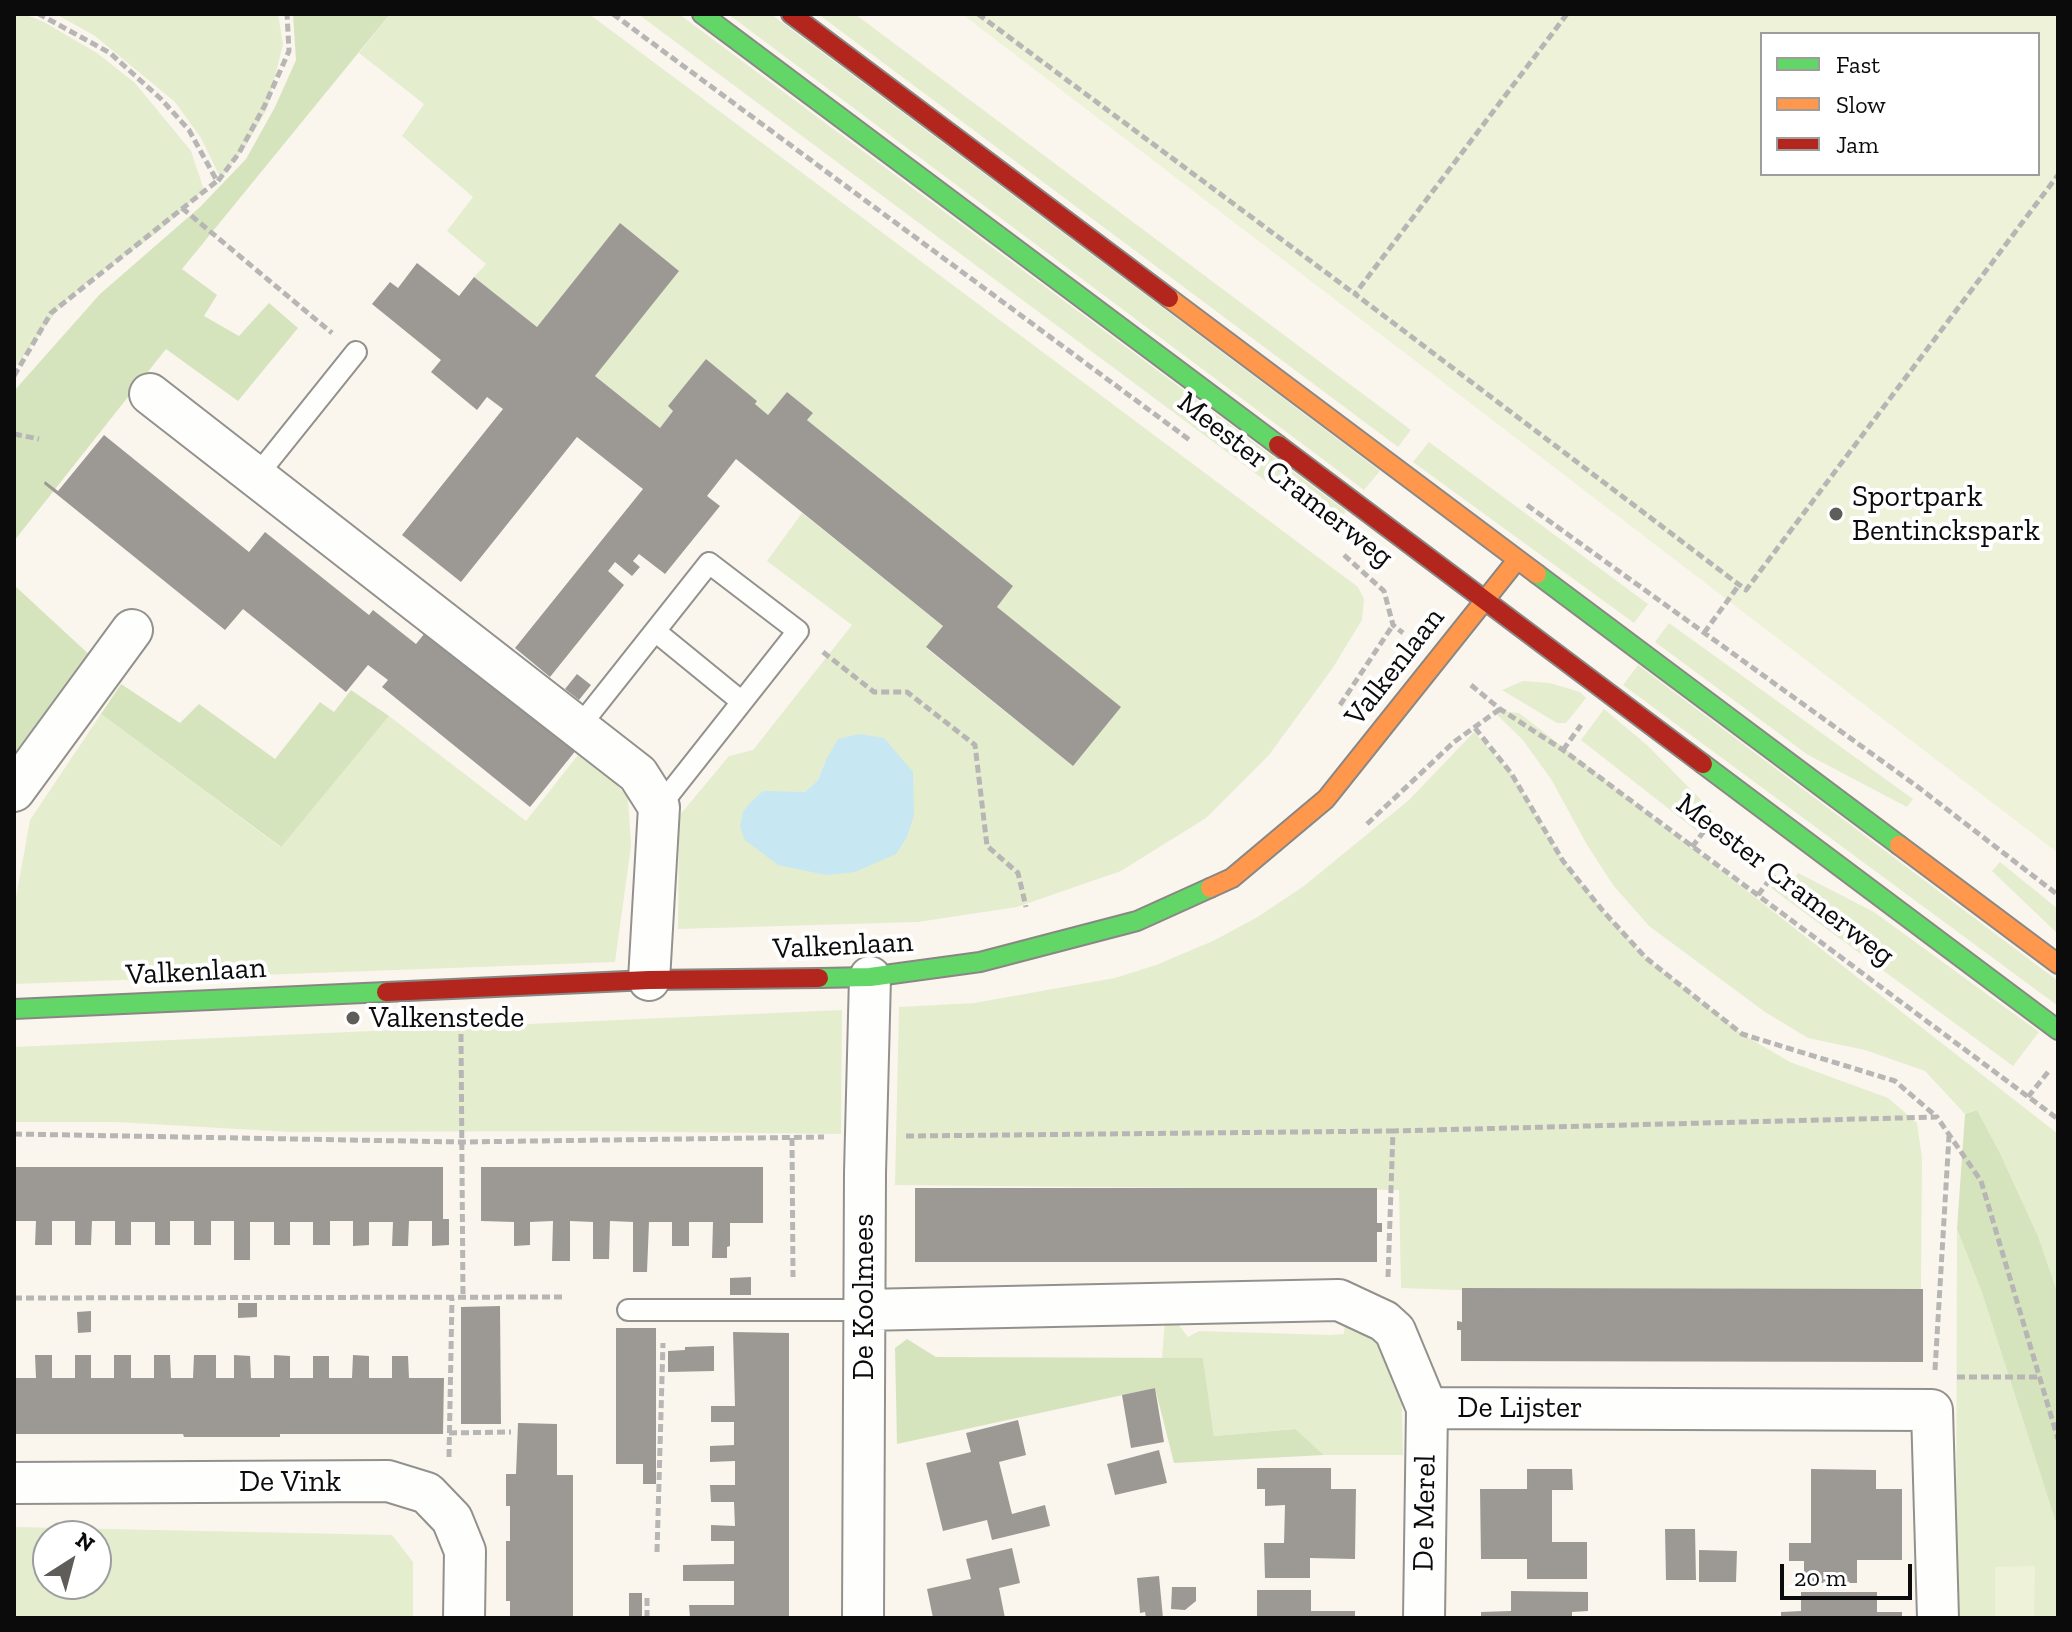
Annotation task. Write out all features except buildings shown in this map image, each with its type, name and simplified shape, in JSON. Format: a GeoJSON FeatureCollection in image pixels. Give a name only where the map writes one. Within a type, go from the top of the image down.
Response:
{"type":"FeatureCollection","features":[{"type":"Feature","properties":{"kind":"main road","name":"Meester Cramerweg"},"geometry":{"type":"LineString","coordinates":[[702,14],[2058,1030]]}},
{"type":"Feature","properties":{"kind":"main road"},"geometry":{"type":"LineString","coordinates":[[791,14],[2058,964]]}},
{"type":"Feature","properties":{"kind":"main road","name":"Valkenlaan"},"geometry":{"type":"LineString","coordinates":[[14,1009],[649,980],[870,977],[980,962],[1137,921],[1232,878],[1326,799],[1517,560]]}},
{"type":"Feature","properties":{"kind":"street"},"geometry":{"type":"LineString","coordinates":[[150,394],[638,774],[659,807],[649,980]]}},
{"type":"Feature","properties":{"kind":"street"},"geometry":{"type":"LineString","coordinates":[[14,791],[132,630]]}},
{"type":"Feature","properties":{"kind":"street","name":"De Koolmees"},"geometry":{"type":"LineString","coordinates":[[863,1618],[863,1310],[870,977]]}},
{"type":"Feature","properties":{"kind":"street","name":"De Lijster"},"geometry":{"type":"LineString","coordinates":[[863,1310],[1339,1300],[1370,1313],[1395,1331],[1427,1408],[1933,1393]]}},
{"type":"Feature","properties":{"kind":"street"},"geometry":{"type":"LineString","coordinates":[[1933,1393],[1938,1618]]}},
{"type":"Feature","properties":{"kind":"street","name":"De Merel"},"geometry":{"type":"LineString","coordinates":[[1424,1618],[1427,1408]]}},
{"type":"Feature","properties":{"kind":"street","name":"De Vink"},"geometry":{"type":"LineString","coordinates":[[14,1483],[388,1481],[427,1493],[448,1514],[465,1551],[464,1618]]}},
{"type":"Feature","properties":{"kind":"lane"},"geometry":{"type":"LineString","coordinates":[[255,478],[356,352]]}},
{"type":"Feature","properties":{"kind":"lane"},"geometry":{"type":"LineString","coordinates":[[579,727],[709,563],[798,631],[659,807]]}},
{"type":"Feature","properties":{"kind":"lane"},"geometry":{"type":"LineString","coordinates":[[655,631],[742,702]]}},
{"type":"Feature","properties":{"kind":"lane"},"geometry":{"type":"LineString","coordinates":[[628,1310],[863,1310]]}},
{"type":"Feature","properties":{"kind":"path"},"geometry":{"type":"LineString","coordinates":[[39,14],[110,53],[161,99],[189,130],[217,181]]}},
{"type":"Feature","properties":{"kind":"path"},"geometry":{"type":"LineString","coordinates":[[14,376],[51,313],[217,181],[239,153],[289,51],[287,14]]}},
{"type":"Feature","properties":{"kind":"path","name":"Meester Cramerweg"},"geometry":{"type":"LineString","coordinates":[[613,14],[1197,445]]}},
{"type":"Feature","properties":{"kind":"path"},"geometry":{"type":"LineString","coordinates":[[978,14],[1746,590],[2058,175]]}},
{"type":"Feature","properties":{"kind":"path"},"geometry":{"type":"LineString","coordinates":[[1355,294],[1567,14]]}},
{"type":"Feature","properties":{"kind":"path"},"geometry":{"type":"LineString","coordinates":[[182,208],[356,352]]}},
{"type":"Feature","properties":{"kind":"path"},"geometry":{"type":"LineString","coordinates":[[14,434],[39,439]]}},
{"type":"Feature","properties":{"kind":"path"},"geometry":{"type":"LineString","coordinates":[[1525,504],[1918,787],[2058,895]]}},
{"type":"Feature","properties":{"kind":"path","name":"Meester Cramerweg"},"geometry":{"type":"LineString","coordinates":[[1337,549],[1384,591],[1393,625],[1439,658],[1500,709],[1563,750],[2058,1119]]}},
{"type":"Feature","properties":{"kind":"path"},"geometry":{"type":"LineString","coordinates":[[1704,633],[1739,585]]}},
{"type":"Feature","properties":{"kind":"path"},"geometry":{"type":"LineString","coordinates":[[798,631],[874,692],[907,692],[975,745],[987,846],[1018,873],[1035,948]]}},
{"type":"Feature","properties":{"kind":"path"},"geometry":{"type":"LineString","coordinates":[[1475,728],[1511,773],[1563,861],[1646,958],[1742,1034],[1895,1081],[1937,1117],[1981,1181],[2058,1439]]}},
{"type":"Feature","properties":{"kind":"path"},"geometry":{"type":"LineString","coordinates":[[1692,847],[1714,818]]}},
{"type":"Feature","properties":{"kind":"path"},"geometry":{"type":"LineString","coordinates":[[1758,895],[1780,867]]}},
{"type":"Feature","properties":{"kind":"path"},"geometry":{"type":"LineString","coordinates":[[461,989],[463,1298]]}},
{"type":"Feature","properties":{"kind":"path"},"geometry":{"type":"LineString","coordinates":[[2028,1097],[2048,1071]]}},
{"type":"Feature","properties":{"kind":"path"},"geometry":{"type":"LineString","coordinates":[[14,1134],[462,1142],[1393,1131],[1937,1117]]}},
{"type":"Feature","properties":{"kind":"path"},"geometry":{"type":"LineString","coordinates":[[1370,1313],[1388,1280],[1393,1131]]}},
{"type":"Feature","properties":{"kind":"path"},"geometry":{"type":"LineString","coordinates":[[1949,1135],[1933,1393],[2040,1377]]}},
{"type":"Feature","properties":{"kind":"path"},"geometry":{"type":"LineString","coordinates":[[792,1138],[793,1310]]}},
{"type":"Feature","properties":{"kind":"path"},"geometry":{"type":"LineString","coordinates":[[14,1298],[563,1297]]}},
{"type":"Feature","properties":{"kind":"path"},"geometry":{"type":"LineString","coordinates":[[448,1514],[452,1298]]}},
{"type":"Feature","properties":{"kind":"path"},"geometry":{"type":"LineString","coordinates":[[657,1552],[664,1310]]}},
{"type":"Feature","properties":{"kind":"path"},"geometry":{"type":"LineString","coordinates":[[449,1433],[511,1432]]}},
{"type":"Feature","properties":{"kind":"path"},"geometry":{"type":"LineString","coordinates":[[647,1597],[647,1618]]}},
{"type":"Feature","properties":{"kind":"green space"},"geometry":{"type":"Polygon","coordinates":[[[14,14],[24,14],[44,22],[97,53],[135,83],[191,151],[204,190],[157,233],[62,304],[14,369],[14,14]]]}},
{"type":"Feature","properties":{"kind":"green space"},"geometry":{"type":"Polygon","coordinates":[[[56,14],[278,14],[283,44],[267,109],[247,144],[221,179],[201,138],[175,102],[95,36],[56,14]]]}},
{"type":"Feature","properties":{"kind":"green space"},"geometry":{"type":"Polygon","coordinates":[[[293,14],[390,14],[182,269],[217,295],[204,316],[239,336],[269,303],[298,328],[238,401],[166,349],[14,541],[14,391],[100,294],[200,207],[246,159],[275,107],[296,60],[293,14]]]}},
{"type":"Feature","properties":{"kind":"green space"},"geometry":{"type":"Polygon","coordinates":[[[390,14],[589,14],[1358,587],[1364,599],[1362,620],[1332,669],[1269,755],[1206,818],[1121,871],[1017,907],[918,922],[678,929],[679,816],[729,756],[753,750],[852,625],[767,561],[802,513],[943,626],[926,648],[1073,766],[997,607],[1013,586],[807,420],[813,413],[787,392],[768,415],[755,404],[757,401],[706,359],[668,406],[673,411],[660,428],[595,376],[620,224],[537,327],[474,277],[486,264],[447,231],[473,197],[402,136],[424,104],[359,53],[390,14]],[[826,760],[818,780],[805,792],[787,793],[800,871],[826,760]]]}},
{"type":"Feature","properties":{"kind":"green space"},"geometry":{"type":"Polygon","coordinates":[[[638,14],[679,14],[1346,511],[1333,531],[638,14]]]}},
{"type":"Feature","properties":{"kind":"green space"},"geometry":{"type":"Polygon","coordinates":[[[728,14],[771,14],[1380,471],[1364,490],[728,14]]]}},
{"type":"Feature","properties":{"kind":"green space"},"geometry":{"type":"Polygon","coordinates":[[[818,14],[855,14],[1411,430],[1398,447],[818,14]]]}},
{"type":"Feature","properties":{"kind":"green space","name":"Sportpark Bentinckspark"},"geometry":{"type":"Polygon","coordinates":[[[962,14],[2058,14],[2058,853],[962,14]]]}},
{"type":"Feature","properties":{"kind":"green space"},"geometry":{"type":"Polygon","coordinates":[[[1429,442],[1648,604],[1634,623],[1413,462],[1429,442]]]}},
{"type":"Feature","properties":{"kind":"green space"},"geometry":{"type":"Polygon","coordinates":[[[14,585],[93,658],[14,757],[14,585]]]}},
{"type":"Feature","properties":{"kind":"green space"},"geometry":{"type":"Polygon","coordinates":[[[1669,623],[1913,799],[1907,807],[1808,755],[1655,642],[1669,623]]]}},
{"type":"Feature","properties":{"kind":"green space"},"geometry":{"type":"Polygon","coordinates":[[[1638,665],[2058,981],[2058,1006],[1623,685],[1638,665]]]}},
{"type":"Feature","properties":{"kind":"green space"},"geometry":{"type":"Polygon","coordinates":[[[1523,681],[1550,683],[1580,692],[1586,698],[1566,723],[1557,723],[1502,690],[1523,681]]]}},
{"type":"Feature","properties":{"kind":"green space"},"geometry":{"type":"Polygon","coordinates":[[[121,684],[180,723],[199,704],[275,759],[320,702],[334,712],[351,690],[389,716],[281,847],[101,714],[121,684]]]}},
{"type":"Feature","properties":{"kind":"green space"},"geometry":{"type":"Polygon","coordinates":[[[1604,709],[1647,745],[1712,811],[1697,831],[1581,740],[1604,709]]]}},
{"type":"Feature","properties":{"kind":"green space"},"geometry":{"type":"Polygon","coordinates":[[[1492,710],[1519,713],[2058,1134],[2058,1294],[2038,1236],[1977,1110],[1965,1114],[1925,1071],[1865,1050],[1808,1038],[1765,1012],[1649,926],[1613,885],[1551,779],[1522,739],[1492,710]]]}},
{"type":"Feature","properties":{"kind":"green space"},"geometry":{"type":"Polygon","coordinates":[[[101,714],[280,847],[389,716],[526,821],[582,750],[628,797],[631,846],[615,962],[14,984],[15,903],[30,820],[101,714]]]}},
{"type":"Feature","properties":{"kind":"green space"},"geometry":{"type":"Polygon","coordinates":[[[1474,732],[1511,773],[1563,861],[1646,958],[1742,1034],[1790,1062],[1888,1098],[1917,1123],[1922,1158],[1921,1290],[1484,1291],[1401,1288],[1399,1190],[895,1185],[899,1007],[974,1003],[1115,978],[1213,941],[1256,918],[1304,886],[1409,800],[1474,732]]]}},
{"type":"Feature","properties":{"kind":"green space"},"geometry":{"type":"Polygon","coordinates":[[[2000,862],[2058,909],[2058,934],[1992,871],[2000,862]]]}},
{"type":"Feature","properties":{"kind":"green space"},"geometry":{"type":"Polygon","coordinates":[[[1798,873],[1874,912],[2039,1032],[2013,1066],[1771,888],[1777,880],[1789,885],[1798,873]]]}},
{"type":"Feature","properties":{"kind":"green space"},"geometry":{"type":"Polygon","coordinates":[[[842,1010],[841,1134],[290,1132],[115,1122],[14,1122],[14,1047],[842,1010]]]}},
{"type":"Feature","properties":{"kind":"green space"},"geometry":{"type":"Polygon","coordinates":[[[1977,1110],[2038,1236],[2058,1294],[2058,1529],[1982,1293],[1957,1229],[1965,1114],[1977,1110]]]}},
{"type":"Feature","properties":{"kind":"green space"},"geometry":{"type":"Polygon","coordinates":[[[1957,1229],[1982,1293],[2058,1529],[2058,1618],[1956,1618],[1957,1229]]]}},
{"type":"Feature","properties":{"kind":"green space"},"geometry":{"type":"Polygon","coordinates":[[[1165,1320],[1175,1320],[1188,1337],[1199,1331],[1330,1335],[1344,1334],[1345,1320],[1364,1325],[1401,1366],[1403,1455],[1324,1455],[1294,1429],[1214,1436],[1203,1358],[1162,1358],[1165,1320]]]}},
{"type":"Feature","properties":{"kind":"green space"},"geometry":{"type":"Polygon","coordinates":[[[907,1339],[936,1357],[1203,1358],[1214,1436],[1295,1429],[1324,1455],[1174,1463],[1155,1388],[897,1444],[895,1348],[907,1339]]]}},
{"type":"Feature","properties":{"kind":"green space"},"geometry":{"type":"Polygon","coordinates":[[[14,1527],[32,1527],[32,1600],[112,1600],[112,1529],[392,1535],[413,1562],[413,1618],[14,1618],[14,1527]]]}},
{"type":"Feature","properties":{"kind":"green space"},"geometry":{"type":"Polygon","coordinates":[[[2035,1566],[2034,1618],[1995,1618],[1995,1567],[2035,1566]]]}},
{"type":"Feature","properties":{"kind":"water"},"geometry":{"type":"Polygon","coordinates":[[[860,734],[884,738],[913,772],[914,815],[907,837],[896,854],[855,872],[826,875],[778,865],[745,840],[740,827],[743,812],[763,791],[805,792],[818,780],[838,739],[860,734]]]}},
{"type":"Feature","properties":{"kind":"traffic: fast"},"geometry":{"type":"LineString","coordinates":[[702,14],[1278,445]]}},
{"type":"Feature","properties":{"kind":"traffic: fast"},"geometry":{"type":"LineString","coordinates":[[1537,574],[1899,845]]}},
{"type":"Feature","properties":{"kind":"traffic: fast"},"geometry":{"type":"LineString","coordinates":[[1703,764],[2058,1030]]}},
{"type":"Feature","properties":{"kind":"traffic: fast"},"geometry":{"type":"LineString","coordinates":[[819,978],[870,977],[980,962],[1137,921],[1210,888]]}},
{"type":"Feature","properties":{"kind":"traffic: fast"},"geometry":{"type":"LineString","coordinates":[[14,1009],[386,992]]}},
{"type":"Feature","properties":{"kind":"traffic: slow"},"geometry":{"type":"LineString","coordinates":[[1169,298],[1537,574]]}},
{"type":"Feature","properties":{"kind":"traffic: slow"},"geometry":{"type":"LineString","coordinates":[[1210,888],[1232,878],[1326,799],[1517,560]]}},
{"type":"Feature","properties":{"kind":"traffic: slow"},"geometry":{"type":"LineString","coordinates":[[1899,845],[2058,964]]}},
{"type":"Feature","properties":{"kind":"traffic: jam"},"geometry":{"type":"LineString","coordinates":[[791,14],[1169,298]]}},
{"type":"Feature","properties":{"kind":"traffic: jam"},"geometry":{"type":"LineString","coordinates":[[1278,445],[1703,764]]}},
{"type":"Feature","properties":{"kind":"traffic: jam"},"geometry":{"type":"LineString","coordinates":[[386,992],[649,980],[819,978]]}},
{"type":"Feature","properties":{"kind":"place","name":"Sportpark Bentinckspark"},"geometry":{"type":"Point","coordinates":[1836,514]}},
{"type":"Feature","properties":{"kind":"place","name":"Valkenstede"},"geometry":{"type":"Point","coordinates":[353,1018]}}]}
